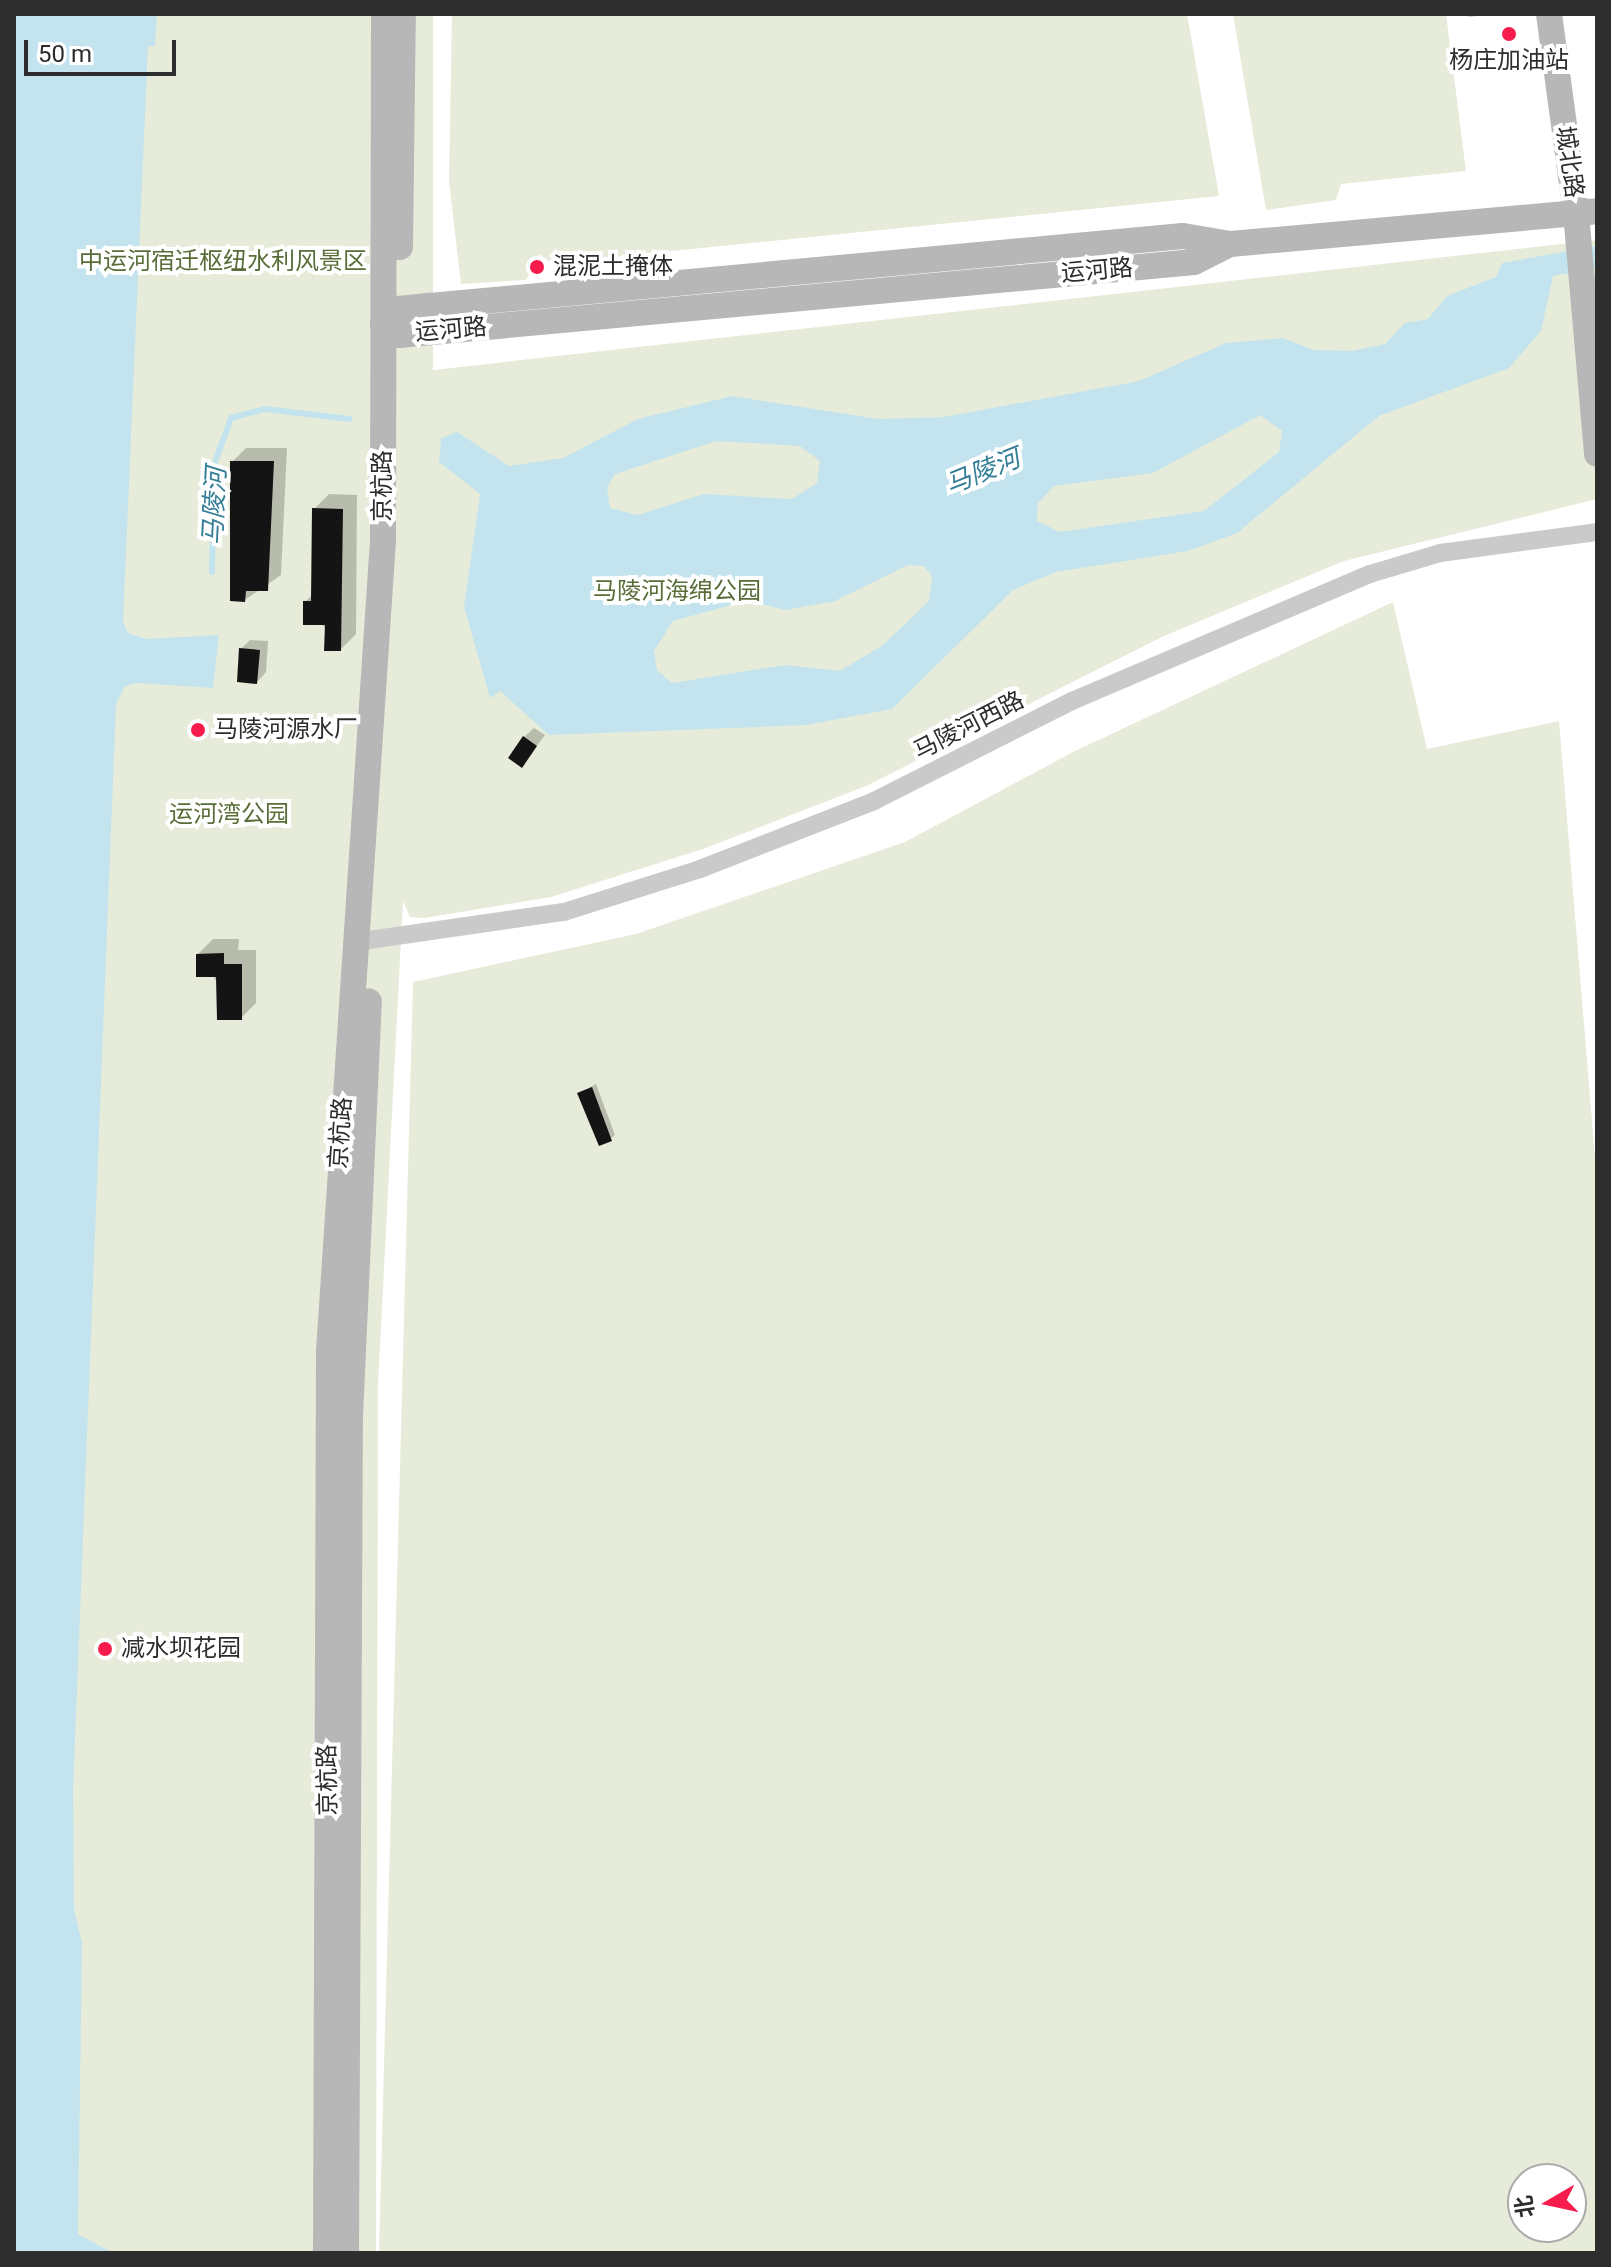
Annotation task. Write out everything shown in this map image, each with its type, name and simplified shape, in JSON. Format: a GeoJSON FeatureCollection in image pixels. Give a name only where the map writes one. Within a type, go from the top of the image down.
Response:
{"type":"FeatureCollection","features":[{"type":"Feature","properties":{"kind":"street","name":"京杭路"},"geometry":{"type":"LineString","coordinates":[[384,14],[394,323]]}},
{"type":"Feature","properties":{"kind":"street","name":"京杭路"},"geometry":{"type":"LineString","coordinates":[[346,2253],[350,1417],[364,942],[394,323],[403,14]]}},
{"type":"Feature","properties":{"kind":"street","name":"城北路"},"geometry":{"type":"LineString","coordinates":[[1549,14],[1587,212],[1597,454]]}},
{"type":"Feature","properties":{"kind":"street","name":"运河路"},"geometry":{"type":"LineString","coordinates":[[394,323],[1183,236],[1230,244],[1587,212]]}},
{"type":"Feature","properties":{"kind":"street","name":"马陵河西路"},"geometry":{"type":"LineString","coordinates":[[364,942],[564,912],[700,869],[874,801],[1072,701],[1370,574],[1440,553],[1597,532]]}},
{"type":"Feature","properties":{"kind":"street","name":"京杭路"},"geometry":{"type":"LineString","coordinates":[[326,2253],[328,1367],[364,942]]}},
{"type":"Feature","properties":{"kind":"green space","name":"中运河宿迁枢纽水利风景区"},"geometry":{"type":"Polygon","coordinates":[[[14,14],[433,14],[433,370],[1597,240],[1597,499],[1344,561],[1164,636],[866,786],[703,849],[551,897],[425,918],[410,917],[403,901],[378,1385],[376,2253],[14,2253],[14,14]]]}},
{"type":"Feature","properties":{"kind":"green space"},"geometry":{"type":"Polygon","coordinates":[[[452,14],[1187,14],[1219,196],[582,260],[549,261],[539,254],[526,280],[461,284],[449,182],[452,14]]]}},
{"type":"Feature","properties":{"kind":"green space"},"geometry":{"type":"Polygon","coordinates":[[[1233,14],[1446,14],[1466,171],[1341,184],[1336,200],[1266,210],[1233,14]]]}},
{"type":"Feature","properties":{"kind":"green space"},"geometry":{"type":"Polygon","coordinates":[[[1393,602],[1427,749],[1559,721],[1597,1182],[1597,2253],[379,2253],[413,982],[636,934],[905,842],[1075,751],[1393,602]]]}},
{"type":"Feature","properties":{"kind":"water"},"geometry":{"type":"Polygon","coordinates":[[[14,14],[157,14],[155,46],[148,46],[123,622],[128,633],[146,639],[219,635],[213,688],[138,683],[125,686],[116,704],[73,1791],[74,1909],[82,1943],[78,2234],[113,2253],[14,2253],[14,14]]]}},
{"type":"Feature","properties":{"kind":"water"},"geometry":{"type":"Polygon","coordinates":[[[1597,246],[1597,268],[1553,276],[1541,331],[1509,368],[1379,416],[1237,533],[1188,551],[1056,572],[1013,590],[892,709],[806,725],[549,735],[500,691],[490,698],[464,607],[480,494],[439,462],[441,438],[457,432],[509,466],[563,458],[638,419],[732,396],[878,419],[944,417],[1139,381],[1226,343],[1283,338],[1314,350],[1352,351],[1385,344],[1405,323],[1428,319],[1447,296],[1496,277],[1502,263],[1597,246]],[[1260,415],[1153,473],[1054,486],[1038,503],[1037,521],[1060,532],[1204,511],[1279,452],[1282,431],[1260,415]],[[716,441],[615,474],[607,487],[610,508],[638,515],[704,494],[792,499],[817,483],[820,461],[800,446],[716,441]],[[908,565],[835,601],[786,610],[746,601],[673,621],[654,651],[657,670],[672,683],[785,665],[840,671],[883,645],[929,601],[932,576],[924,566],[908,565]]]}},
{"type":"Feature","properties":{"kind":"building"},"geometry":{"type":"Polygon","coordinates":[[[230,461],[274,461],[268,591],[246,591],[245,602],[230,601],[230,461]]]}},
{"type":"Feature","properties":{"kind":"building"},"geometry":{"type":"Polygon","coordinates":[[[312,508],[343,509],[341,651],[324,651],[325,625],[303,625],[303,601],[311,601],[312,508]]]}},
{"type":"Feature","properties":{"kind":"building"},"geometry":{"type":"Polygon","coordinates":[[[239,648],[260,650],[257,684],[237,682],[239,648]]]}},
{"type":"Feature","properties":{"kind":"building"},"geometry":{"type":"Polygon","coordinates":[[[523,736],[537,746],[522,768],[508,758],[523,736]]]}},
{"type":"Feature","properties":{"kind":"building"},"geometry":{"type":"Polygon","coordinates":[[[224,953],[224,964],[242,964],[242,1020],[217,1020],[216,977],[196,977],[196,954],[224,953]]]}},
{"type":"Feature","properties":{"kind":"building"},"geometry":{"type":"Polygon","coordinates":[[[592,1087],[612,1141],[599,1146],[577,1093],[592,1087]]]}},
{"type":"Feature","properties":{"kind":"waterway","name":"马陵河"},"geometry":{"type":"LineString","coordinates":[[212,572],[214,465],[231,418],[265,409],[349,419]]}},
{"type":"Feature","properties":{"kind":"place","name":"杨庄加油站"},"geometry":{"type":"Point","coordinates":[1509,34]}},
{"type":"Feature","properties":{"kind":"place","name":"混泥土掩体"},"geometry":{"type":"Point","coordinates":[537,267]}},
{"type":"Feature","properties":{"kind":"place","name":"马陵河源水厂"},"geometry":{"type":"Point","coordinates":[198,730]}},
{"type":"Feature","properties":{"kind":"place","name":"减水坝花园"},"geometry":{"type":"Point","coordinates":[105,1649]}},
{"type":"Feature","properties":{"kind":"park label","name":"马陵河海绵公园"},"geometry":{"type":"Point","coordinates":[677,592]}},
{"type":"Feature","properties":{"kind":"park label","name":"运河湾公园"},"geometry":{"type":"Point","coordinates":[229,815]}}]}
